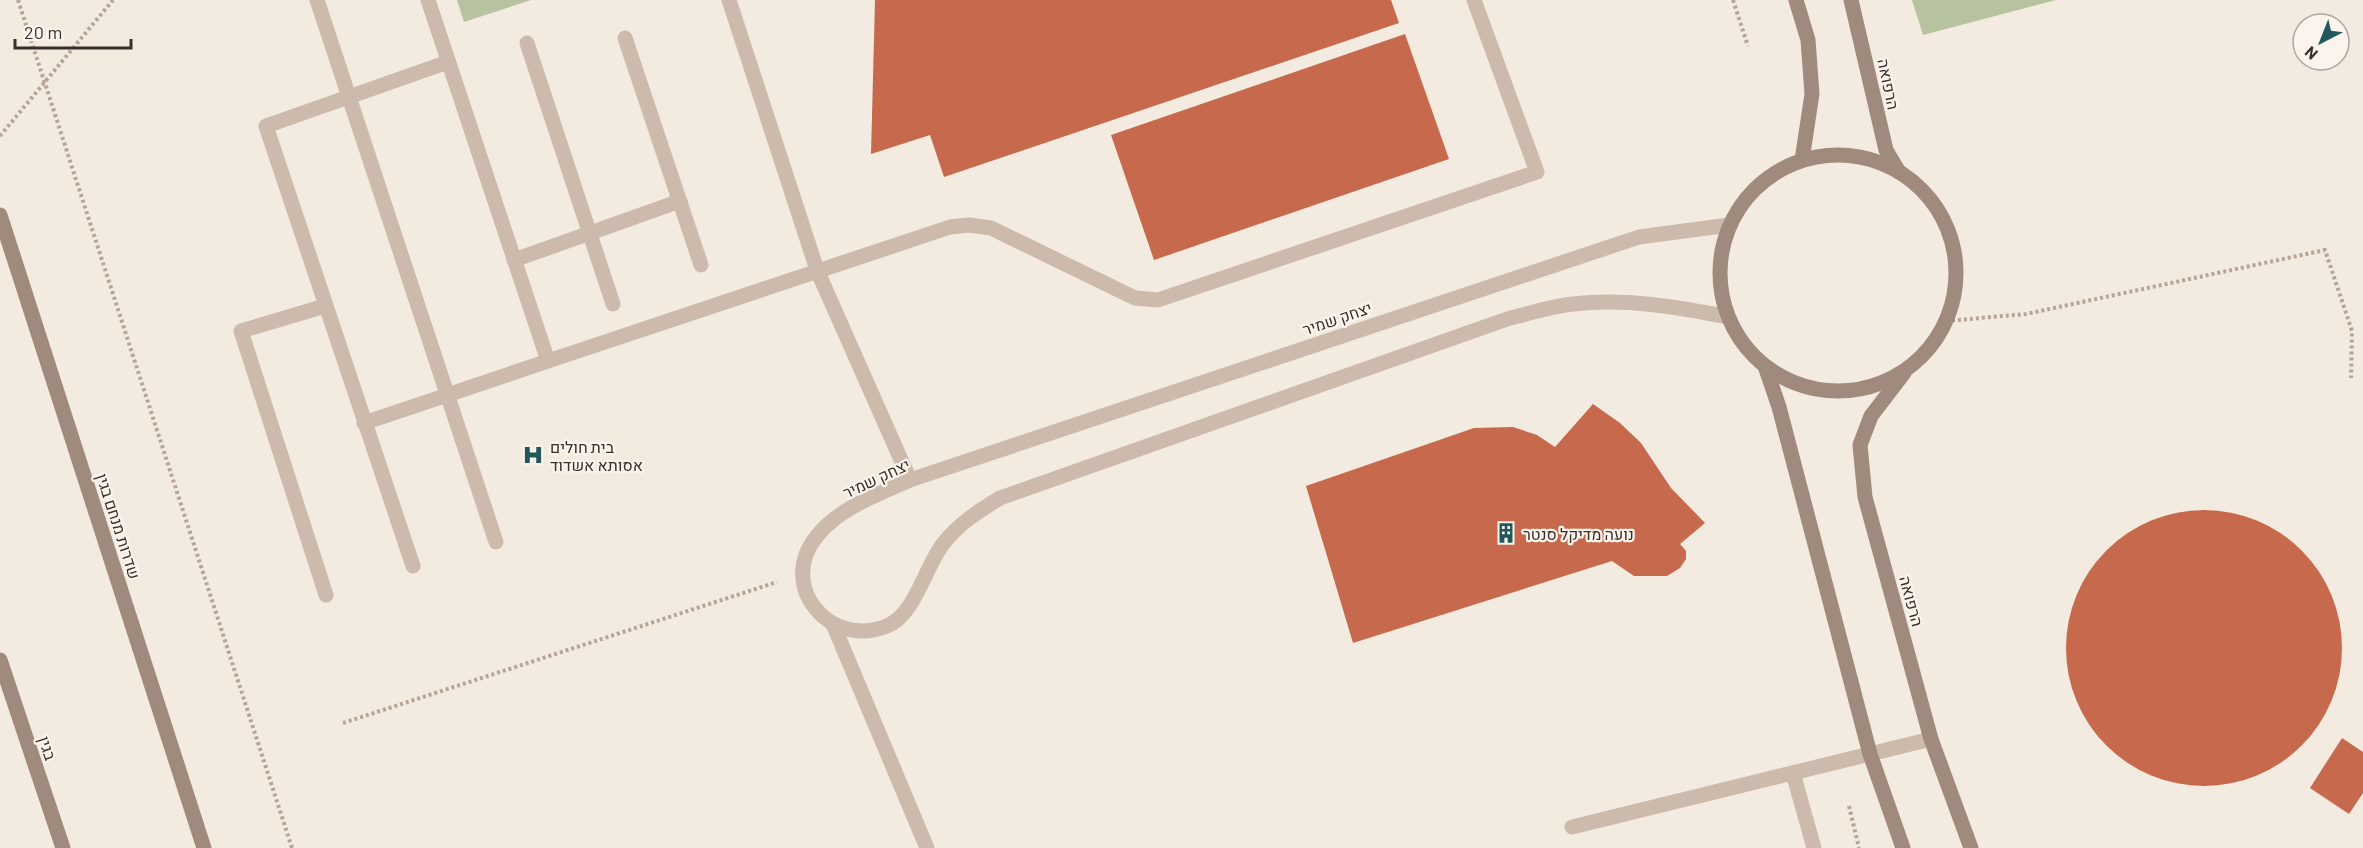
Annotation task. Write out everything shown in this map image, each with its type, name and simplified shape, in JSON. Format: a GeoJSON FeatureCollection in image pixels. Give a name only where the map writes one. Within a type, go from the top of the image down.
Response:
{"type":"FeatureCollection","features":[{"type":"Feature","properties":{"kind":"street"},"geometry":{"type":"LineString","coordinates":[[317,0],[496,542]]}},
{"type":"Feature","properties":{"kind":"street"},"geometry":{"type":"LineString","coordinates":[[428,0],[548,361]]}},
{"type":"Feature","properties":{"kind":"street"},"geometry":{"type":"LineString","coordinates":[[729,0],[817,270],[910,480]]}},
{"type":"Feature","properties":{"kind":"street"},"geometry":{"type":"LineString","coordinates":[[364,423],[926,233],[969,225],[991,228],[1135,298],[1158,300],[1537,172],[1474,0]]}},
{"type":"Feature","properties":{"kind":"street"},"geometry":{"type":"LineString","coordinates":[[1796,0],[1808,40],[1812,94],[1802,160]]}},
{"type":"Feature","properties":{"kind":"street","name":"הרפואה"},"geometry":{"type":"LineString","coordinates":[[1851,0],[1886,150],[1899,172]]}},
{"type":"Feature","properties":{"kind":"street"},"geometry":{"type":"LineString","coordinates":[[625,38],[701,265]]}},
{"type":"Feature","properties":{"kind":"street"},"geometry":{"type":"LineString","coordinates":[[527,43],[612,304]]}},
{"type":"Feature","properties":{"kind":"street"},"geometry":{"type":"LineString","coordinates":[[413,566],[266,126],[448,62]]}},
{"type":"Feature","properties":{"kind":"street"},"geometry":{"type":"LineString","coordinates":[[1835,154],[1868,159],[1899,172],[1918,187],[1935,206],[1947,227],[1954,250],[1956,274],[1953,298],[1946,321],[1929,348],[1907,370],[1873,386],[1836,391],[1798,384],[1765,366],[1743,344],[1728,317],[1720,287],[1721,255],[1729,225],[1747,196],[1772,174],[1802,160],[1835,154]]}},
{"type":"Feature","properties":{"kind":"street"},"geometry":{"type":"LineString","coordinates":[[514,260],[680,201]]}},
{"type":"Feature","properties":{"kind":"street","name":"שדרות מנחם בגין"},"geometry":{"type":"LineString","coordinates":[[0,215],[204,848]]}},
{"type":"Feature","properties":{"kind":"street","name":"יצחק שמיר"},"geometry":{"type":"LineString","coordinates":[[800,574],[805,553],[817,534],[855,506],[910,480],[1639,237],[1729,225]]}},
{"type":"Feature","properties":{"kind":"street"},"geometry":{"type":"LineString","coordinates":[[800,574],[803,590],[823,616],[833,624],[847,630],[872,630],[889,626],[902,615],[913,600],[929,562],[944,541],[968,518],[1000,498],[1510,318],[1573,304],[1622,303],[1673,306],[1728,317]]}},
{"type":"Feature","properties":{"kind":"street"},"geometry":{"type":"LineString","coordinates":[[325,306],[242,331],[326,595]]}},
{"type":"Feature","properties":{"kind":"street"},"geometry":{"type":"LineString","coordinates":[[1765,366],[1779,408],[1870,754],[1903,848]]}},
{"type":"Feature","properties":{"kind":"street","name":"הרפואה"},"geometry":{"type":"LineString","coordinates":[[1907,370],[1871,416],[1860,445],[1865,497],[1931,739],[1971,848]]}},
{"type":"Feature","properties":{"kind":"street"},"geometry":{"type":"LineString","coordinates":[[833,624],[927,848]]}},
{"type":"Feature","properties":{"kind":"street","name":"בגין"},"geometry":{"type":"LineString","coordinates":[[0,660],[63,848]]}},
{"type":"Feature","properties":{"kind":"street"},"geometry":{"type":"LineString","coordinates":[[1572,827],[1931,739]]}},
{"type":"Feature","properties":{"kind":"street"},"geometry":{"type":"LineString","coordinates":[[1793,773],[1814,848]]}},
{"type":"Feature","properties":{"kind":"path"},"geometry":{"type":"LineString","coordinates":[[18,0],[292,848]]}},
{"type":"Feature","properties":{"kind":"path"},"geometry":{"type":"LineString","coordinates":[[0,136],[113,0]]}},
{"type":"Feature","properties":{"kind":"path"},"geometry":{"type":"LineString","coordinates":[[1733,0],[1748,46]]}},
{"type":"Feature","properties":{"kind":"path"},"geometry":{"type":"LineString","coordinates":[[1946,321],[2026,314],[2325,250],[2352,331],[2351,378]]}},
{"type":"Feature","properties":{"kind":"path"},"geometry":{"type":"LineString","coordinates":[[343,723],[800,574]]}},
{"type":"Feature","properties":{"kind":"path"},"geometry":{"type":"LineString","coordinates":[[1848,806],[1859,848]]}},
{"type":"Feature","properties":{"kind":"green space"},"geometry":{"type":"Polygon","coordinates":[[[457,0],[531,0],[464,22],[457,0]]]}},
{"type":"Feature","properties":{"kind":"green space"},"geometry":{"type":"Polygon","coordinates":[[[1912,0],[2056,0],[1923,35],[1912,0]]]}},
{"type":"Feature","properties":{"kind":"building"},"geometry":{"type":"Polygon","coordinates":[[[875,0],[1391,0],[1399,23],[944,177],[930,135],[871,154],[875,0]]]}},
{"type":"Feature","properties":{"kind":"building"},"geometry":{"type":"Polygon","coordinates":[[[1405,34],[1449,159],[1154,260],[1111,135],[1405,34]]]}},
{"type":"Feature","properties":{"kind":"building","name":"נועה מדיקל סנטר"},"geometry":{"type":"Polygon","coordinates":[[[1593,404],[1620,423],[1641,443],[1671,488],[1705,523],[1680,544],[1686,551],[1686,559],[1680,568],[1667,576],[1634,576],[1612,561],[1353,643],[1306,486],[1474,428],[1513,427],[1537,435],[1555,447],[1593,404]]]}},
{"type":"Feature","properties":{"kind":"building"},"geometry":{"type":"Polygon","coordinates":[[[2204,510],[2231,513],[2257,521],[2281,533],[2301,551],[2319,571],[2331,595],[2339,621],[2342,648],[2339,675],[2331,701],[2319,725],[2301,745],[2281,763],[2257,775],[2231,783],[2204,786],[2177,783],[2151,775],[2127,763],[2107,745],[2089,725],[2077,701],[2069,675],[2066,648],[2069,621],[2077,595],[2089,571],[2107,551],[2127,533],[2151,521],[2177,513],[2204,510]]]}},
{"type":"Feature","properties":{"kind":"building"},"geometry":{"type":"Polygon","coordinates":[[[2342,738],[2363,752],[2363,793],[2349,814],[2310,788],[2342,738]]]}},
{"type":"Feature","properties":{"kind":"place","name":"בית חולים אסותא אשדוד"},"geometry":{"type":"Point","coordinates":[533,455]}},
{"type":"Feature","properties":{"kind":"place","name":"נועה מדיקל סנטר"},"geometry":{"type":"Point","coordinates":[1506,533]}}]}
